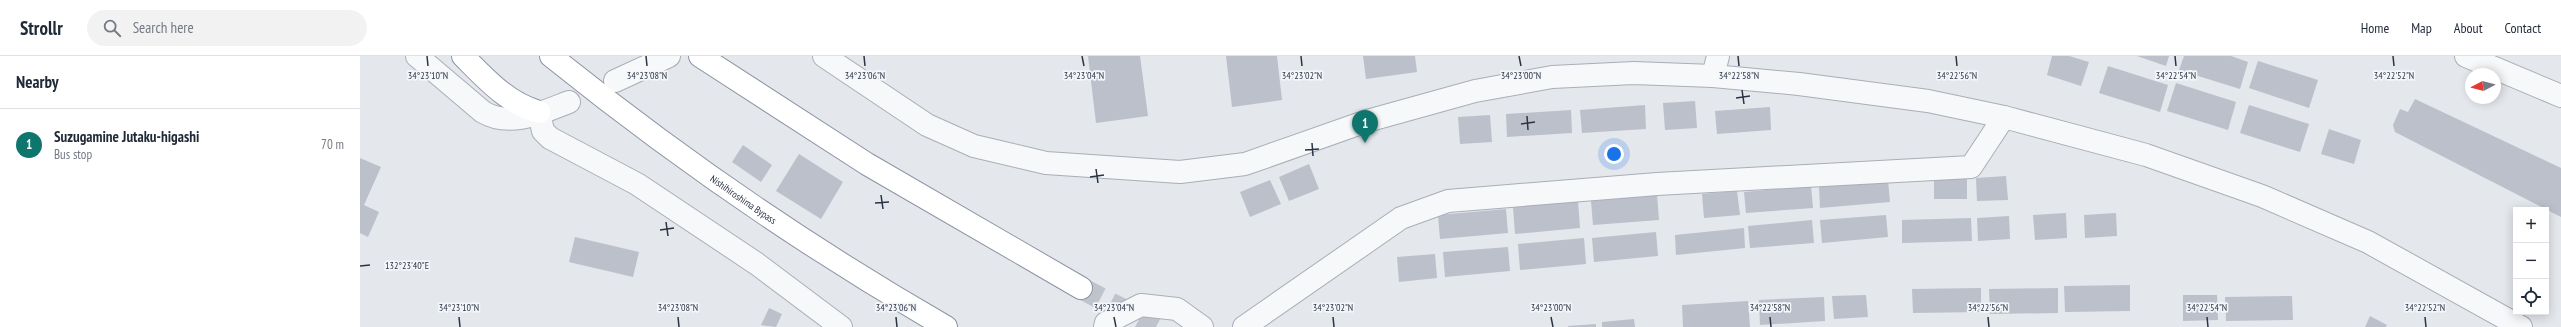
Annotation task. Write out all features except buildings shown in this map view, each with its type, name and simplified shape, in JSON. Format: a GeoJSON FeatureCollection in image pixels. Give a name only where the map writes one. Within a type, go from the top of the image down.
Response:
{"type":"FeatureCollection","features":[{"type":"Feature","properties":{"kind":"highway"},"geometry":{"type":"LineString","coordinates":[[463,56],[502,94],[515,103],[539,112]]}},
{"type":"Feature","properties":{"kind":"highway","name":"Nishihiroshima Bypass"},"geometry":{"type":"LineString","coordinates":[[551,56],[605,100],[771,219],[869,283],[946,327]]}},
{"type":"Feature","properties":{"kind":"highway"},"geometry":{"type":"LineString","coordinates":[[700,56],[867,164],[1081,288]]}},
{"type":"Feature","properties":{"kind":"street"},"geometry":{"type":"LineString","coordinates":[[417,56],[492,118],[515,119],[569,102]]}},
{"type":"Feature","properties":{"kind":"street"},"geometry":{"type":"LineString","coordinates":[[615,81],[669,56]]}},
{"type":"Feature","properties":{"kind":"street"},"geometry":{"type":"LineString","coordinates":[[824,56],[928,125],[974,146],[1046,163],[1180,172],[1245,164],[1367,121],[1475,91],[1552,77],[1634,73],[1716,66],[1799,84],[1928,101],[2004,117],[2146,155],[2262,196],[2368,242],[2521,327]]}},
{"type":"Feature","properties":{"kind":"street"},"geometry":{"type":"LineString","coordinates":[[2466,56],[2561,96]]}},
{"type":"Feature","properties":{"kind":"street"},"geometry":{"type":"LineString","coordinates":[[539,112],[543,131],[550,138],[637,184],[757,264],[841,327]]}},
{"type":"Feature","properties":{"kind":"street"},"geometry":{"type":"LineString","coordinates":[[1244,327],[1400,218],[1448,202],[1658,184],[1971,167],[2004,117]]}},
{"type":"Feature","properties":{"kind":"street"},"geometry":{"type":"LineString","coordinates":[[1105,327],[1106,323],[1141,305],[1177,309],[1202,327]]}},
{"type":"Feature","properties":{"kind":"tunnel"},"geometry":{"type":"LineString","coordinates":[[1081,288],[1156,327]]}},
{"type":"Feature","properties":{"kind":"place","name":"Suzugamine Jutaku-higashi"},"geometry":{"type":"Point","coordinates":[1365,143]}}]}
